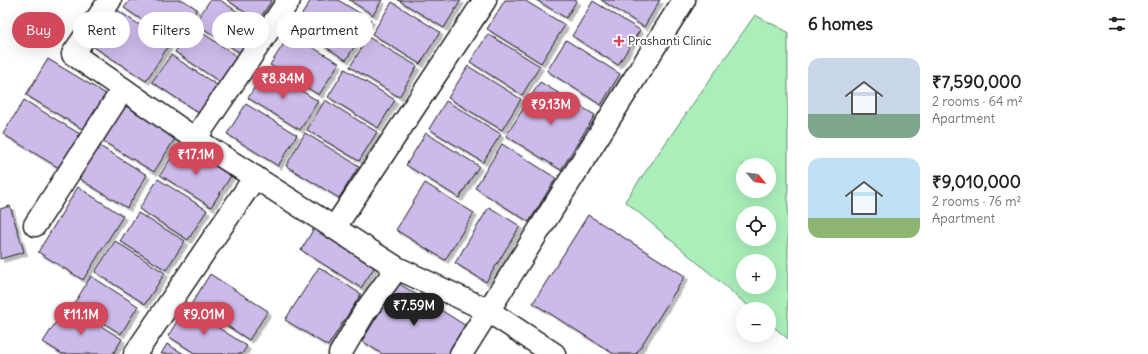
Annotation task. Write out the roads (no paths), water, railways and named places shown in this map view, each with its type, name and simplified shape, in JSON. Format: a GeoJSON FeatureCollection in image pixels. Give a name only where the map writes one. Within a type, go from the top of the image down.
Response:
{"type":"FeatureCollection","features":[{"type":"Feature","properties":{"kind":"street"},"geometry":{"type":"LineString","coordinates":[[110,0],[73,54],[195,139],[397,268],[487,310],[554,354]]}},
{"type":"Feature","properties":{"kind":"street"},"geometry":{"type":"LineString","coordinates":[[195,139],[289,0]]}},
{"type":"Feature","properties":{"kind":"street"},"geometry":{"type":"LineString","coordinates":[[335,227],[485,0]]}},
{"type":"Feature","properties":{"kind":"street"},"geometry":{"type":"LineString","coordinates":[[461,354],[487,310],[684,0]]}},
{"type":"Feature","properties":{"kind":"street"},"geometry":{"type":"LineString","coordinates":[[36,225],[123,89]]}},
{"type":"Feature","properties":{"kind":"street"},"geometry":{"type":"LineString","coordinates":[[135,354],[255,177]]}},
{"type":"Feature","properties":{"kind":"street"},"geometry":{"type":"LineString","coordinates":[[340,354],[364,313],[397,268]]}},
{"type":"Feature","properties":{"kind":"place","name":"Prashanti Clinic"},"geometry":{"type":"Point","coordinates":[619,41]}}]}
